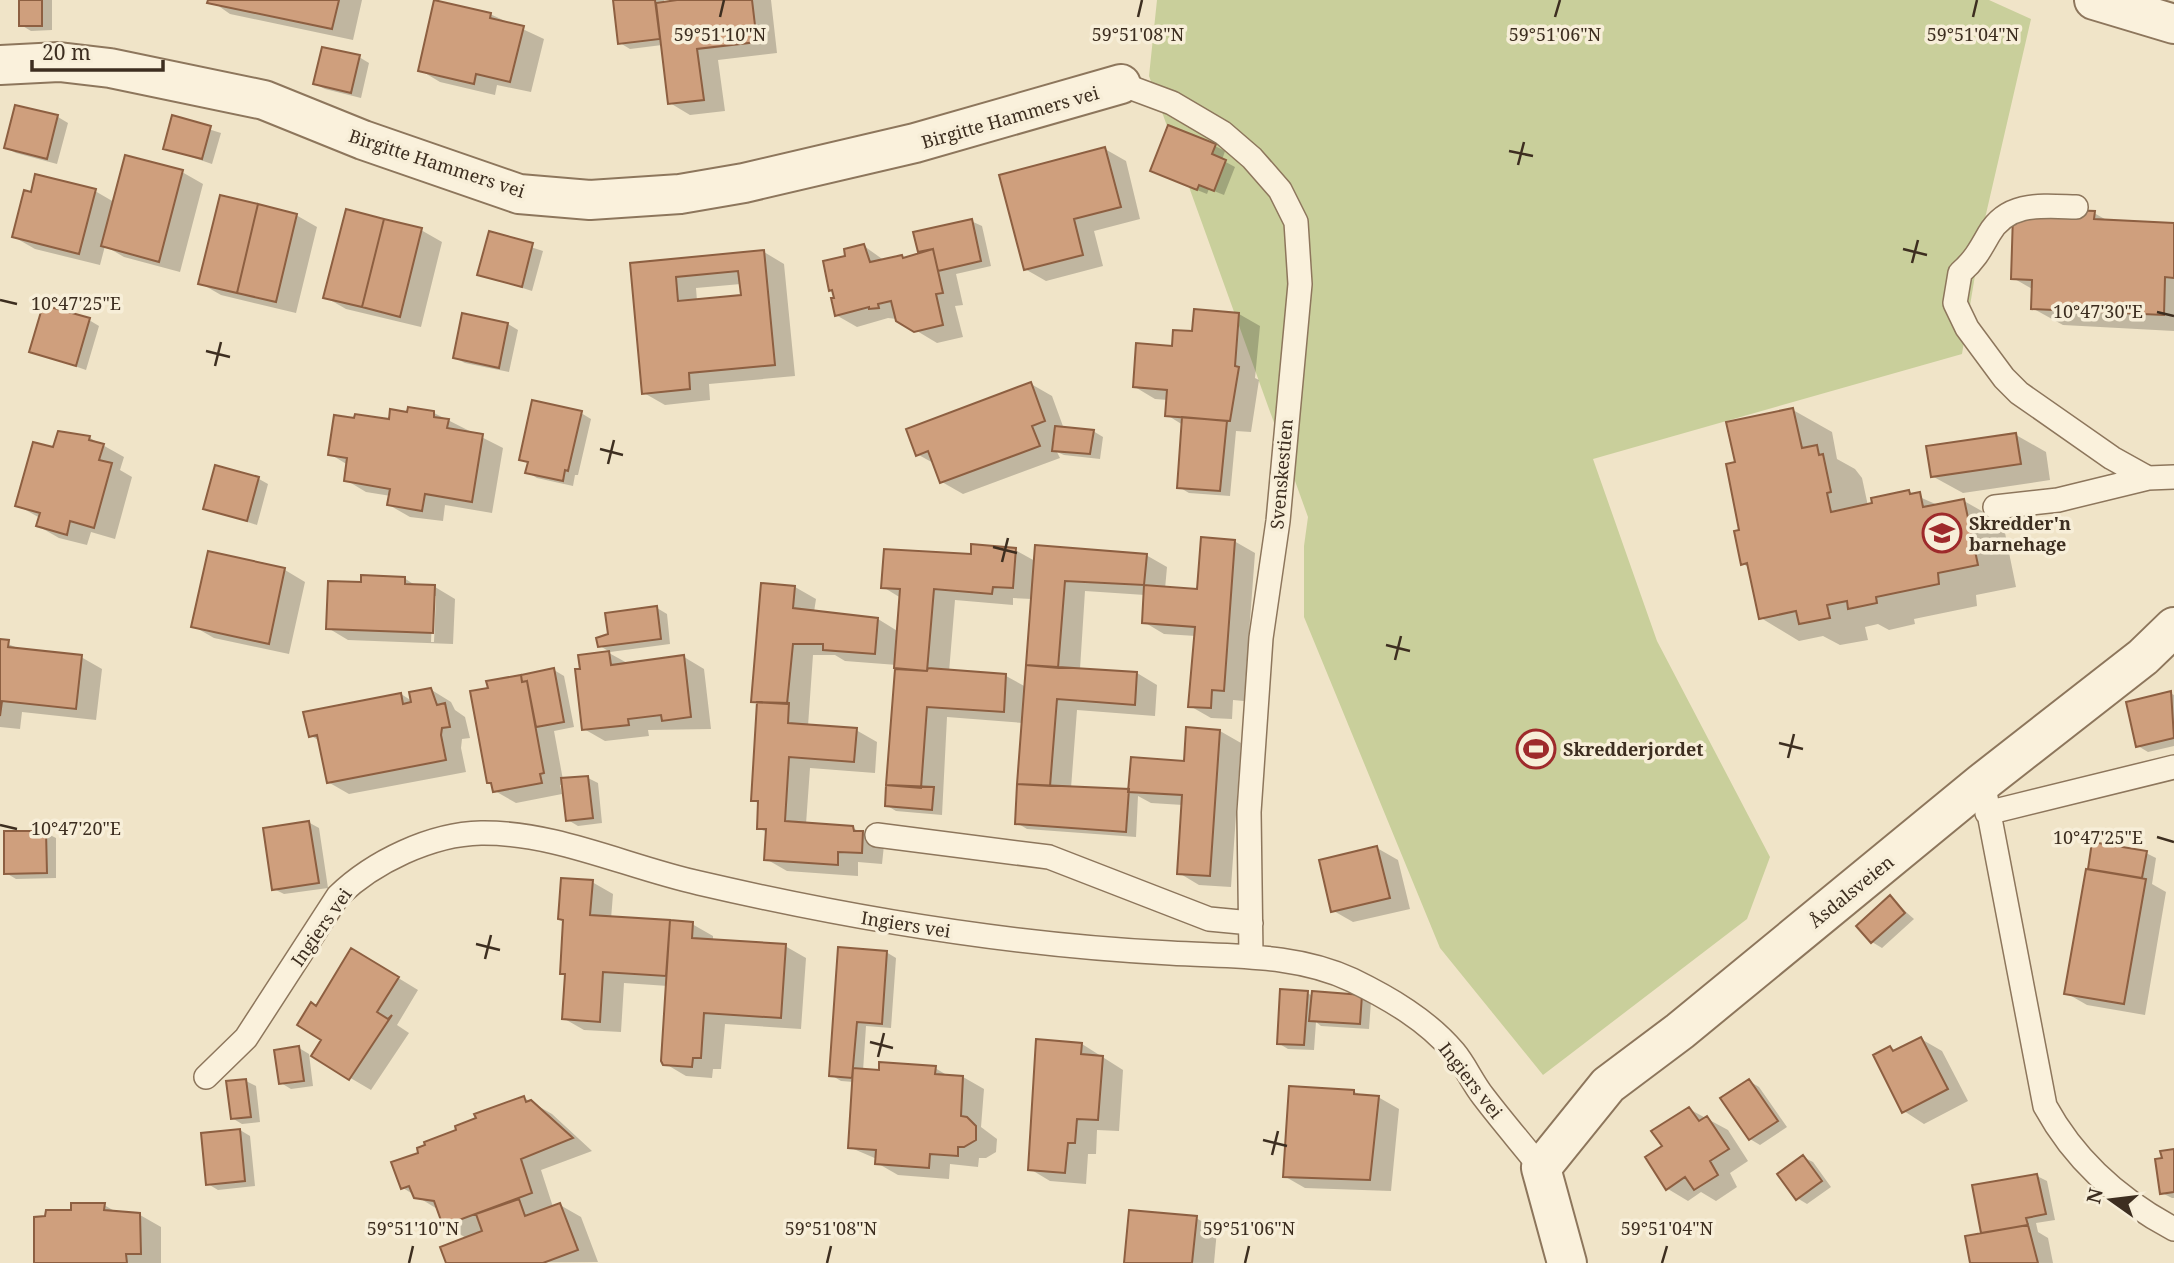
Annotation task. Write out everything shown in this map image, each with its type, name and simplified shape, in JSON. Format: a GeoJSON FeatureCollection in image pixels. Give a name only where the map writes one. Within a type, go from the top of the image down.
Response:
{"type":"FeatureCollection","features":[{"type":"Feature","properties":{"kind":"street"},"geometry":{"type":"LineString","coordinates":[[2094,0],[2174,24]]}},
{"type":"Feature","properties":{"kind":"street","name":"Birgitte Hammers vei"},"geometry":{"type":"LineString","coordinates":[[0,65],[59,62],[110,68],[264,100],[363,140],[519,194],[590,200],[680,194],[744,183],[915,143],[1121,84]]}},
{"type":"Feature","properties":{"kind":"street","name":"Åsdalsveien"},"geometry":{"type":"LineString","coordinates":[[1541,1168],[1608,1085],[1985,797],[2174,627]]}},
{"type":"Feature","properties":{"kind":"street","name":"Ingiers vei"},"geometry":{"type":"LineString","coordinates":[[1541,1168],[1567,1263]]}},
{"type":"Feature","properties":{"kind":"lane","name":"Svenskestien"},"geometry":{"type":"LineString","coordinates":[[1121,84],[1172,103],[1223,134],[1252,158],[1280,190],[1296,222],[1300,284],[1278,521],[1261,638],[1249,812],[1251,956]]}},
{"type":"Feature","properties":{"kind":"lane"},"geometry":{"type":"LineString","coordinates":[[2076,207],[2016,209],[2004,214],[1975,260],[1960,273],[1955,303],[1967,328],[2019,393],[2112,458],[2148,478]]}},
{"type":"Feature","properties":{"kind":"lane"},"geometry":{"type":"LineString","coordinates":[[1995,507],[2058,500],[2148,478],[2174,477]]}},
{"type":"Feature","properties":{"kind":"lane"},"geometry":{"type":"LineString","coordinates":[[2174,767],[1985,797],[2045,1106],[2062,1137],[2107,1186],[2144,1213],[2174,1229]]}},
{"type":"Feature","properties":{"kind":"lane","name":"Ingiers vei"},"geometry":{"type":"LineString","coordinates":[[206,1077],[246,1038],[338,896],[353,881],[369,870],[441,840],[476,834],[513,834],[544,840],[698,883],[907,924],[1122,951],[1276,958],[1348,978],[1413,1015],[1454,1052],[1481,1094],[1541,1168]]}},
{"type":"Feature","properties":{"kind":"lane"},"geometry":{"type":"LineString","coordinates":[[877,835],[1049,857],[1209,919],[1251,923]]}},
{"type":"Feature","properties":{"kind":"green space"},"geometry":{"type":"Polygon","coordinates":[[[1157,0],[1989,0],[2031,19],[1983,227],[1962,354],[1593,459],[1657,641],[1770,857],[1747,919],[1543,1075],[1440,948],[1304,617],[1304,546],[1308,517],[1149,76],[1157,0]]]}},
{"type":"Feature","properties":{"kind":"building"},"geometry":{"type":"Polygon","coordinates":[[[19,0],[42,0],[42,26],[19,26],[19,0]]]}},
{"type":"Feature","properties":{"kind":"building"},"geometry":{"type":"Polygon","coordinates":[[[208,0],[339,0],[332,29],[207,3],[208,0]]]}},
{"type":"Feature","properties":{"kind":"building"},"geometry":{"type":"Polygon","coordinates":[[[434,0],[491,13],[490,18],[524,26],[510,82],[476,74],[474,84],[418,71],[434,0]]]}},
{"type":"Feature","properties":{"kind":"building"},"geometry":{"type":"Polygon","coordinates":[[[613,0],[655,0],[660,39],[618,44],[613,0]]]}},
{"type":"Feature","properties":{"kind":"building"},"geometry":{"type":"Polygon","coordinates":[[[677,0],[752,0],[757,42],[697,49],[704,100],[668,104],[656,3],[677,0]]]}},
{"type":"Feature","properties":{"kind":"building"},"geometry":{"type":"Polygon","coordinates":[[[322,47],[360,55],[351,93],[313,84],[322,47]]]}},
{"type":"Feature","properties":{"kind":"building"},"geometry":{"type":"Polygon","coordinates":[[[15,105],[58,115],[47,159],[4,148],[15,105]]]}},
{"type":"Feature","properties":{"kind":"building"},"geometry":{"type":"Polygon","coordinates":[[[172,115],[211,126],[202,159],[163,149],[172,115]]]}},
{"type":"Feature","properties":{"kind":"building"},"geometry":{"type":"Polygon","coordinates":[[[1168,125],[1216,144],[1212,154],[1226,160],[1214,191],[1199,185],[1197,190],[1150,171],[1168,125]]]}},
{"type":"Feature","properties":{"kind":"building"},"geometry":{"type":"Polygon","coordinates":[[[1105,147],[1121,207],[1074,219],[1083,255],[1024,270],[999,175],[1105,147]]]}},
{"type":"Feature","properties":{"kind":"building"},"geometry":{"type":"Polygon","coordinates":[[[125,155],[183,170],[159,262],[101,246],[125,155]]]}},
{"type":"Feature","properties":{"kind":"building"},"geometry":{"type":"Polygon","coordinates":[[[35,174],[96,189],[79,254],[12,237],[24,190],[31,192],[35,174]]]}},
{"type":"Feature","properties":{"kind":"building"},"geometry":{"type":"Polygon","coordinates":[[[220,195],[258,204],[237,293],[198,284],[220,195]]]}},
{"type":"Feature","properties":{"kind":"building"},"geometry":{"type":"Polygon","coordinates":[[[258,204],[297,214],[276,302],[237,293],[258,204]]]}},
{"type":"Feature","properties":{"kind":"building"},"geometry":{"type":"Polygon","coordinates":[[[346,209],[384,219],[362,307],[323,298],[346,209]]]}},
{"type":"Feature","properties":{"kind":"building"},"geometry":{"type":"Polygon","coordinates":[[[2067,210],[2095,211],[2094,219],[2174,223],[2174,278],[2165,277],[2164,315],[2031,309],[2032,280],[2011,279],[2013,215],[2067,210]]]}},
{"type":"Feature","properties":{"kind":"building"},"geometry":{"type":"Polygon","coordinates":[[[384,219],[422,228],[400,317],[362,307],[384,219]]]}},
{"type":"Feature","properties":{"kind":"building"},"geometry":{"type":"Polygon","coordinates":[[[972,219],[981,261],[938,271],[933,249],[918,252],[913,232],[972,219]]]}},
{"type":"Feature","properties":{"kind":"building"},"geometry":{"type":"Polygon","coordinates":[[[489,231],[533,243],[522,287],[477,275],[489,231]]]}},
{"type":"Feature","properties":{"kind":"building"},"geometry":{"type":"Polygon","coordinates":[[[864,244],[870,262],[902,255],[903,258],[933,249],[943,293],[936,294],[943,325],[914,332],[896,321],[891,301],[878,304],[879,308],[869,307],[835,316],[831,298],[834,298],[832,290],[829,291],[823,261],[845,256],[844,249],[864,244]]]}},
{"type":"Feature","properties":{"kind":"building"},"geometry":{"type":"Polygon","coordinates":[[[764,250],[775,365],[689,373],[690,389],[642,394],[630,263],[764,250]],[[738,271],[676,277],[678,301],[741,295],[738,271]]]}},
{"type":"Feature","properties":{"kind":"building"},"geometry":{"type":"Polygon","coordinates":[[[43,305],[90,318],[76,366],[29,352],[43,305]]]}},
{"type":"Feature","properties":{"kind":"building"},"geometry":{"type":"Polygon","coordinates":[[[1194,309],[1239,313],[1235,366],[1239,367],[1230,421],[1165,416],[1167,390],[1133,387],[1136,343],[1172,346],[1173,330],[1192,331],[1194,309]]]}},
{"type":"Feature","properties":{"kind":"building"},"geometry":{"type":"Polygon","coordinates":[[[462,313],[508,323],[499,368],[453,358],[462,313]]]}},
{"type":"Feature","properties":{"kind":"building"},"geometry":{"type":"Polygon","coordinates":[[[1031,382],[1045,421],[1032,426],[1040,446],[940,483],[928,451],[916,456],[906,429],[1031,382]]]}},
{"type":"Feature","properties":{"kind":"building"},"geometry":{"type":"Polygon","coordinates":[[[532,400],[582,411],[568,471],[565,470],[563,481],[525,473],[528,462],[519,460],[532,400]]]}},
{"type":"Feature","properties":{"kind":"building"},"geometry":{"type":"Polygon","coordinates":[[[408,407],[434,411],[434,417],[449,419],[447,428],[483,434],[472,502],[425,494],[422,511],[387,505],[390,489],[344,481],[347,458],[328,455],[334,415],[354,418],[355,414],[389,419],[390,409],[407,412],[408,407]]]}},
{"type":"Feature","properties":{"kind":"building"},"geometry":{"type":"Polygon","coordinates":[[[1793,408],[1802,448],[1817,445],[1819,455],[1823,454],[1831,492],[1827,493],[1831,512],[1872,503],[1871,498],[1909,490],[1910,494],[1920,492],[1923,507],[1964,499],[1978,565],[1938,573],[1939,584],[1876,597],[1877,603],[1848,609],[1847,601],[1827,605],[1830,618],[1799,624],[1796,611],[1759,619],[1747,563],[1741,565],[1734,531],[1739,530],[1726,464],[1735,462],[1726,422],[1793,408]]]}},
{"type":"Feature","properties":{"kind":"building"},"geometry":{"type":"Polygon","coordinates":[[[1182,417],[1227,421],[1220,491],[1177,488],[1182,417]]]}},
{"type":"Feature","properties":{"kind":"building"},"geometry":{"type":"Polygon","coordinates":[[[1055,426],[1094,430],[1090,454],[1052,451],[1055,426]]]}},
{"type":"Feature","properties":{"kind":"building"},"geometry":{"type":"Polygon","coordinates":[[[58,431],[90,436],[89,440],[104,444],[99,460],[112,463],[94,528],[70,521],[67,535],[36,526],[40,513],[15,506],[33,442],[53,447],[58,431]]]}},
{"type":"Feature","properties":{"kind":"building"},"geometry":{"type":"Polygon","coordinates":[[[2016,433],[2021,464],[1931,477],[1926,446],[2016,433]]]}},
{"type":"Feature","properties":{"kind":"building"},"geometry":{"type":"Polygon","coordinates":[[[215,465],[259,477],[247,521],[203,509],[215,465]]]}},
{"type":"Feature","properties":{"kind":"building"},"geometry":{"type":"Polygon","coordinates":[[[1201,537],[1235,540],[1224,691],[1212,690],[1211,708],[1188,707],[1195,627],[1142,623],[1144,585],[1197,589],[1201,537]]]}},
{"type":"Feature","properties":{"kind":"building"},"geometry":{"type":"Polygon","coordinates":[[[971,544],[1016,548],[1013,588],[993,587],[992,594],[934,589],[927,671],[894,668],[900,589],[881,588],[884,549],[971,554],[971,544]]]}},
{"type":"Feature","properties":{"kind":"building"},"geometry":{"type":"Polygon","coordinates":[[[1035,545],[1147,554],[1144,585],[1065,581],[1058,668],[1026,665],[1035,545]]]}},
{"type":"Feature","properties":{"kind":"building"},"geometry":{"type":"Polygon","coordinates":[[[208,551],[285,568],[269,644],[191,627],[208,551]]]}},
{"type":"Feature","properties":{"kind":"building"},"geometry":{"type":"Polygon","coordinates":[[[361,575],[405,577],[405,584],[435,585],[433,633],[326,629],[328,581],[361,582],[361,575]]]}},
{"type":"Feature","properties":{"kind":"building"},"geometry":{"type":"Polygon","coordinates":[[[761,583],[795,586],[793,608],[878,618],[875,654],[823,650],[823,644],[793,644],[787,704],[751,702],[761,583]]]}},
{"type":"Feature","properties":{"kind":"building"},"geometry":{"type":"Polygon","coordinates":[[[657,606],[661,639],[598,647],[596,638],[608,634],[605,613],[657,606]]]}},
{"type":"Feature","properties":{"kind":"building"},"geometry":{"type":"Polygon","coordinates":[[[0,639],[9,640],[8,647],[82,655],[76,709],[2,701],[0,716],[0,639]]]}},
{"type":"Feature","properties":{"kind":"building"},"geometry":{"type":"Polygon","coordinates":[[[609,651],[611,665],[684,655],[691,717],[662,721],[661,715],[628,719],[629,725],[582,730],[575,669],[580,669],[578,655],[609,651]]]}},
{"type":"Feature","properties":{"kind":"building"},"geometry":{"type":"Polygon","coordinates":[[[1026,665],[1137,672],[1135,705],[1057,699],[1050,786],[1017,784],[1026,665]]]}},
{"type":"Feature","properties":{"kind":"building"},"geometry":{"type":"Polygon","coordinates":[[[554,668],[564,722],[536,727],[527,681],[522,682],[521,675],[554,668]]]}},
{"type":"Feature","properties":{"kind":"building"},"geometry":{"type":"Polygon","coordinates":[[[928,668],[1006,674],[1004,712],[927,707],[921,788],[886,785],[895,669],[927,671],[928,668]]]}},
{"type":"Feature","properties":{"kind":"building"},"geometry":{"type":"Polygon","coordinates":[[[521,675],[522,682],[527,681],[544,773],[540,774],[542,783],[493,792],[491,783],[487,783],[470,691],[488,688],[486,681],[521,675]]]}},
{"type":"Feature","properties":{"kind":"building"},"geometry":{"type":"Polygon","coordinates":[[[431,688],[437,705],[445,703],[450,727],[442,728],[441,735],[446,760],[327,783],[317,735],[309,737],[303,712],[401,693],[403,704],[411,702],[409,692],[431,688]]]}},
{"type":"Feature","properties":{"kind":"building"},"geometry":{"type":"Polygon","coordinates":[[[2171,691],[2174,738],[2136,747],[2126,702],[2171,691]]]}},
{"type":"Feature","properties":{"kind":"building"},"geometry":{"type":"Polygon","coordinates":[[[757,702],[789,703],[788,723],[857,728],[854,762],[789,757],[785,821],[853,826],[854,831],[863,831],[862,853],[838,852],[838,865],[764,860],[766,829],[757,829],[758,801],[751,801],[757,702]]]}},
{"type":"Feature","properties":{"kind":"building"},"geometry":{"type":"Polygon","coordinates":[[[1186,727],[1220,730],[1210,876],[1177,874],[1182,795],[1128,792],[1131,757],[1184,761],[1186,727]]]}},
{"type":"Feature","properties":{"kind":"building"},"geometry":{"type":"Polygon","coordinates":[[[588,776],[593,818],[566,821],[561,778],[588,776]]]}},
{"type":"Feature","properties":{"kind":"building"},"geometry":{"type":"Polygon","coordinates":[[[1017,784],[1129,789],[1126,832],[1015,824],[1017,784]]]}},
{"type":"Feature","properties":{"kind":"building"},"geometry":{"type":"Polygon","coordinates":[[[886,785],[934,787],[932,810],[885,806],[886,785]]]}},
{"type":"Feature","properties":{"kind":"building"},"geometry":{"type":"Polygon","coordinates":[[[309,821],[319,883],[272,890],[263,828],[309,821]]]}},
{"type":"Feature","properties":{"kind":"building"},"geometry":{"type":"Polygon","coordinates":[[[4,831],[46,831],[47,873],[4,874],[4,831]]]}},
{"type":"Feature","properties":{"kind":"building"},"geometry":{"type":"Polygon","coordinates":[[[2092,842],[2147,851],[2142,878],[2088,869],[2092,842]]]}},
{"type":"Feature","properties":{"kind":"building"},"geometry":{"type":"Polygon","coordinates":[[[1377,846],[1390,898],[1331,912],[1319,860],[1377,846]]]}},
{"type":"Feature","properties":{"kind":"building"},"geometry":{"type":"Polygon","coordinates":[[[2086,869],[2146,879],[2124,1004],[2064,994],[2086,869]]]}},
{"type":"Feature","properties":{"kind":"building"},"geometry":{"type":"Polygon","coordinates":[[[561,878],[593,880],[590,915],[670,920],[666,976],[603,972],[600,1022],[562,1019],[565,974],[560,974],[563,920],[558,919],[561,878]]]}},
{"type":"Feature","properties":{"kind":"building"},"geometry":{"type":"Polygon","coordinates":[[[1890,895],[1905,913],[1871,943],[1856,926],[1890,895]]]}},
{"type":"Feature","properties":{"kind":"building"},"geometry":{"type":"Polygon","coordinates":[[[670,920],[693,922],[692,938],[786,944],[781,1018],[704,1013],[701,1058],[693,1058],[692,1067],[663,1065],[661,1061],[670,920]]]}},
{"type":"Feature","properties":{"kind":"building"},"geometry":{"type":"Polygon","coordinates":[[[838,947],[887,951],[882,1024],[857,1022],[852,1078],[829,1076],[838,947]]]}},
{"type":"Feature","properties":{"kind":"building"},"geometry":{"type":"Polygon","coordinates":[[[351,948],[399,977],[377,1012],[388,1019],[392,1015],[349,1080],[311,1056],[321,1040],[297,1025],[311,1002],[316,1006],[351,948]]]}},
{"type":"Feature","properties":{"kind":"building"},"geometry":{"type":"Polygon","coordinates":[[[1280,989],[1308,991],[1304,1045],[1277,1044],[1280,989]]]}},
{"type":"Feature","properties":{"kind":"building"},"geometry":{"type":"Polygon","coordinates":[[[1312,991],[1362,995],[1360,1024],[1309,1021],[1312,991]]]}},
{"type":"Feature","properties":{"kind":"building"},"geometry":{"type":"Polygon","coordinates":[[[1921,1037],[1948,1089],[1902,1113],[1873,1055],[1890,1046],[1893,1051],[1921,1037]]]}},
{"type":"Feature","properties":{"kind":"building"},"geometry":{"type":"Polygon","coordinates":[[[1036,1039],[1082,1043],[1081,1054],[1103,1056],[1098,1120],[1077,1119],[1075,1143],[1068,1143],[1065,1173],[1028,1170],[1036,1039]]]}},
{"type":"Feature","properties":{"kind":"building"},"geometry":{"type":"Polygon","coordinates":[[[299,1046],[304,1081],[279,1084],[274,1050],[299,1046]]]}},
{"type":"Feature","properties":{"kind":"building"},"geometry":{"type":"Polygon","coordinates":[[[879,1062],[936,1066],[935,1074],[963,1076],[961,1116],[967,1117],[976,1126],[976,1140],[964,1147],[958,1147],[958,1156],[930,1154],[929,1168],[875,1164],[876,1150],[848,1148],[853,1068],[879,1070],[879,1062]]]}},
{"type":"Feature","properties":{"kind":"building"},"geometry":{"type":"Polygon","coordinates":[[[246,1079],[251,1117],[231,1119],[226,1081],[246,1079]]]}},
{"type":"Feature","properties":{"kind":"building"},"geometry":{"type":"Polygon","coordinates":[[[1749,1079],[1778,1121],[1749,1140],[1720,1098],[1749,1079]]]}},
{"type":"Feature","properties":{"kind":"building"},"geometry":{"type":"Polygon","coordinates":[[[1289,1086],[1354,1090],[1354,1094],[1379,1096],[1370,1180],[1283,1177],[1289,1086]]]}},
{"type":"Feature","properties":{"kind":"building"},"geometry":{"type":"Polygon","coordinates":[[[524,1096],[526,1102],[531,1100],[573,1138],[521,1159],[532,1193],[443,1226],[434,1201],[414,1198],[409,1186],[401,1189],[391,1162],[418,1153],[417,1148],[425,1145],[424,1142],[456,1130],[455,1126],[476,1118],[474,1114],[524,1096]]]}},
{"type":"Feature","properties":{"kind":"building"},"geometry":{"type":"Polygon","coordinates":[[[1689,1107],[1699,1121],[1707,1116],[1729,1149],[1710,1161],[1718,1175],[1694,1190],[1685,1177],[1666,1190],[1645,1157],[1662,1146],[1651,1131],[1689,1107]]]}},
{"type":"Feature","properties":{"kind":"building"},"geometry":{"type":"Polygon","coordinates":[[[240,1129],[245,1181],[206,1185],[201,1133],[240,1129]]]}},
{"type":"Feature","properties":{"kind":"building"},"geometry":{"type":"Polygon","coordinates":[[[2174,1149],[2174,1192],[2160,1194],[2155,1159],[2162,1158],[2160,1151],[2174,1149]]]}},
{"type":"Feature","properties":{"kind":"building"},"geometry":{"type":"Polygon","coordinates":[[[1803,1155],[1822,1181],[1796,1200],[1777,1174],[1803,1155]]]}},
{"type":"Feature","properties":{"kind":"building"},"geometry":{"type":"Polygon","coordinates":[[[2037,1174],[2046,1214],[2026,1218],[2028,1225],[1981,1233],[1972,1185],[2037,1174]]]}},
{"type":"Feature","properties":{"kind":"building"},"geometry":{"type":"Polygon","coordinates":[[[519,1199],[525,1216],[560,1203],[578,1250],[543,1263],[446,1263],[440,1247],[482,1231],[476,1214],[519,1199]]]}},
{"type":"Feature","properties":{"kind":"building"},"geometry":{"type":"Polygon","coordinates":[[[71,1203],[105,1203],[104,1210],[140,1213],[141,1254],[126,1254],[127,1263],[34,1263],[34,1217],[45,1216],[46,1210],[71,1210],[71,1203]]]}},
{"type":"Feature","properties":{"kind":"building"},"geometry":{"type":"Polygon","coordinates":[[[1129,1210],[1197,1216],[1192,1263],[1124,1263],[1129,1210]]]}},
{"type":"Feature","properties":{"kind":"building"},"geometry":{"type":"Polygon","coordinates":[[[2028,1225],[2038,1263],[1970,1263],[1965,1236],[2028,1225]]]}},
{"type":"Feature","properties":{"kind":"place","name":"Skredder'n barnehage"},"geometry":{"type":"Point","coordinates":[1942,533]}},
{"type":"Feature","properties":{"kind":"place","name":"Skredderjordet"},"geometry":{"type":"Point","coordinates":[1536,749]}}]}
